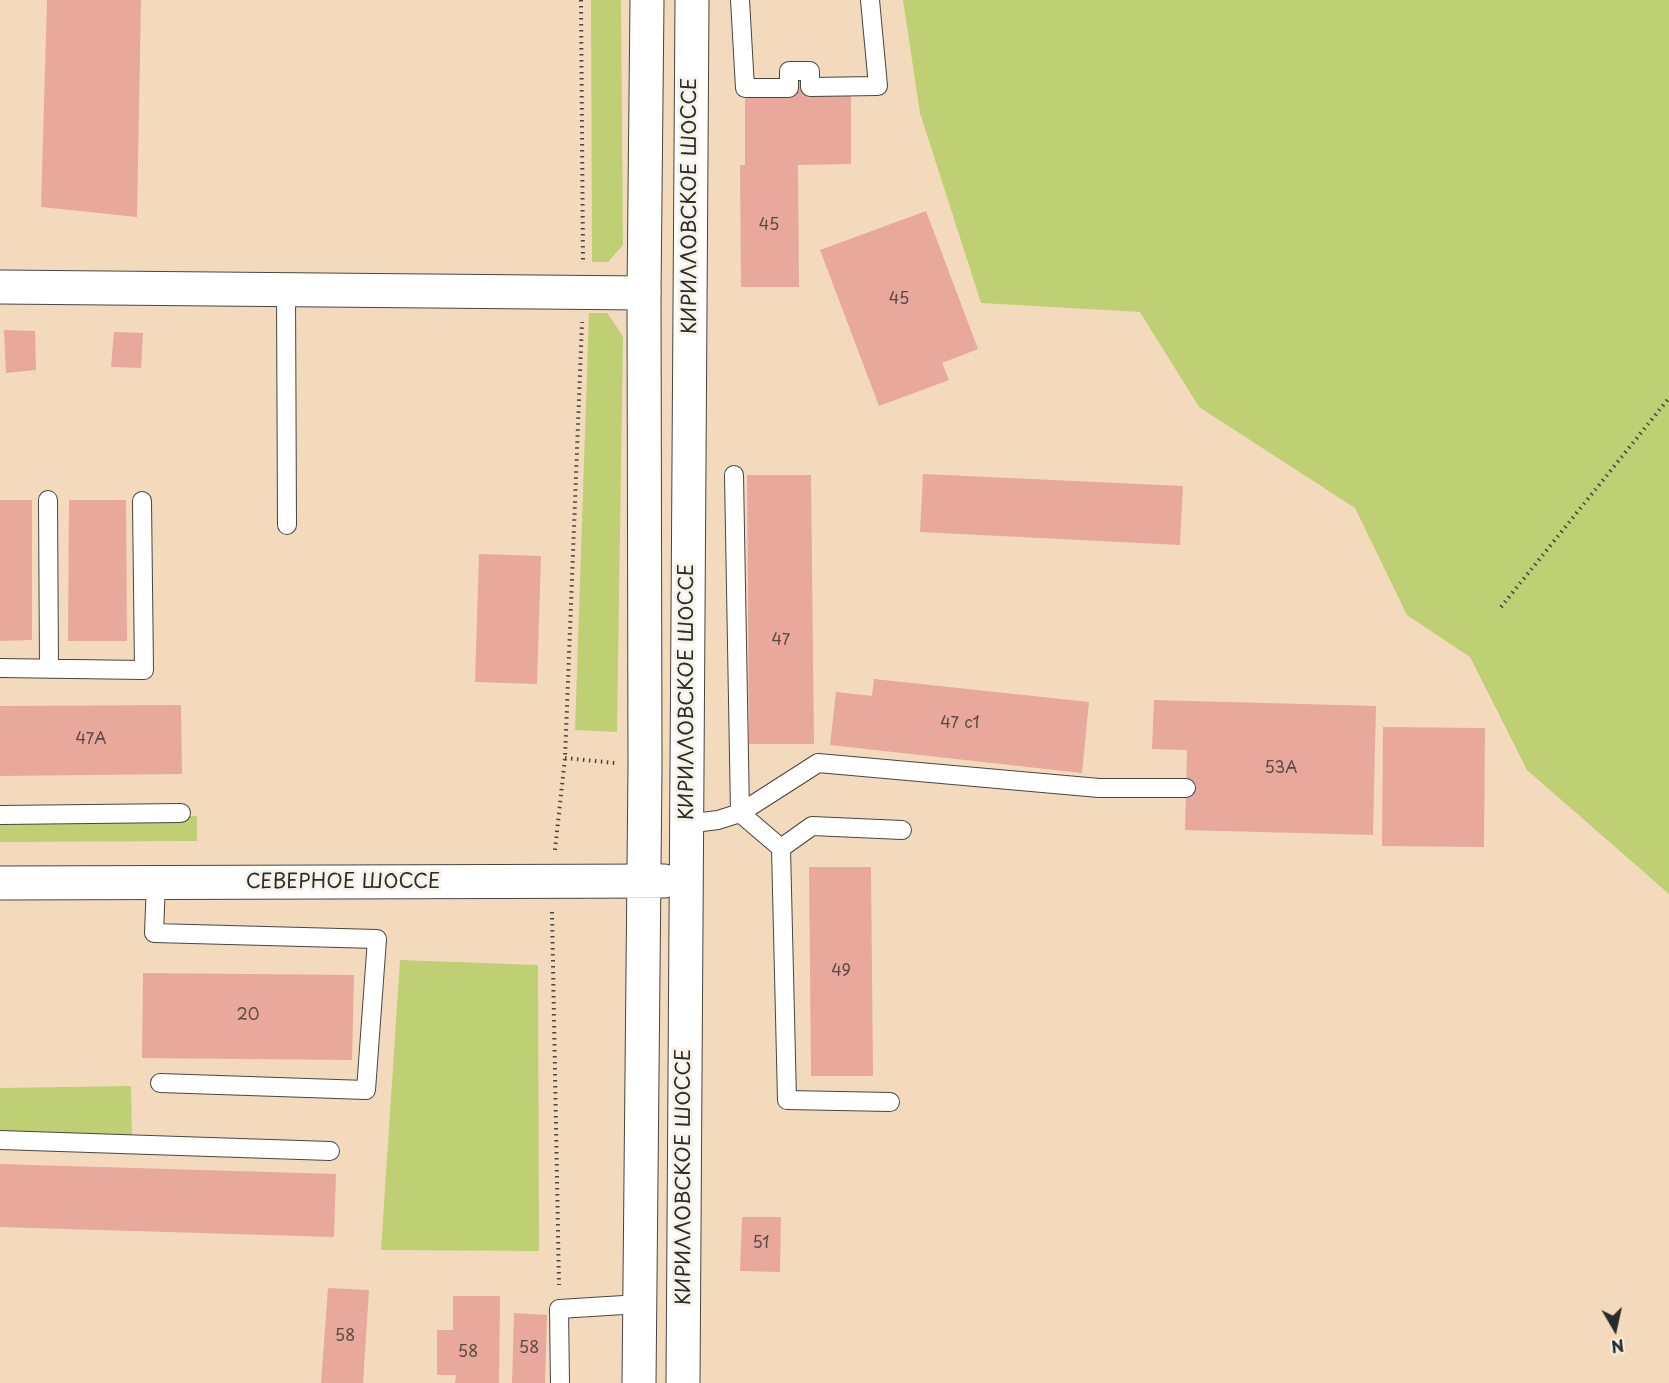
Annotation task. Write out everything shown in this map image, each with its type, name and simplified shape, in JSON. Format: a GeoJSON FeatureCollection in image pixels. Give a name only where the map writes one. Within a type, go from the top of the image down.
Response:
{"type":"FeatureCollection","features":[{"type":"Feature","properties":{"kind":"main road"},"geometry":{"type":"LineString","coordinates":[[639,1383],[645,766],[644,293],[647,0]]}},
{"type":"Feature","properties":{"kind":"main road","name":"КИРИЛЛОВСКОЕ ШОССЕ"},"geometry":{"type":"LineString","coordinates":[[683,1383],[692,0]]}},
{"type":"Feature","properties":{"kind":"main road"},"geometry":{"type":"LineString","coordinates":[[0,287],[644,293]]}},
{"type":"Feature","properties":{"kind":"main road","name":"СЕВЕРНОЕ ШОССЕ"},"geometry":{"type":"LineString","coordinates":[[0,883],[687,881]]}},
{"type":"Feature","properties":{"kind":"lane"},"geometry":{"type":"LineString","coordinates":[[740,0],[744,88],[789,87],[789,71],[810,71],[810,87],[878,86],[870,0]]}},
{"type":"Feature","properties":{"kind":"lane"},"geometry":{"type":"LineString","coordinates":[[286,290],[287,525]]}},
{"type":"Feature","properties":{"kind":"lane"},"geometry":{"type":"LineString","coordinates":[[734,475],[740,813],[781,848],[787,1100],[890,1102]]}},
{"type":"Feature","properties":{"kind":"lane"},"geometry":{"type":"LineString","coordinates":[[48,500],[48,669]]}},
{"type":"Feature","properties":{"kind":"lane"},"geometry":{"type":"LineString","coordinates":[[0,668],[144,670],[142,501]]}},
{"type":"Feature","properties":{"kind":"lane"},"geometry":{"type":"LineString","coordinates":[[686,824],[718,820],[740,813],[818,763],[1099,788],[1186,788]]}},
{"type":"Feature","properties":{"kind":"lane"},"geometry":{"type":"LineString","coordinates":[[0,815],[181,813]]}},
{"type":"Feature","properties":{"kind":"lane"},"geometry":{"type":"LineString","coordinates":[[781,848],[812,826],[902,830]]}},
{"type":"Feature","properties":{"kind":"lane"},"geometry":{"type":"LineString","coordinates":[[156,882],[154,933],[377,939],[366,1090],[160,1083]]}},
{"type":"Feature","properties":{"kind":"lane"},"geometry":{"type":"LineString","coordinates":[[0,1140],[330,1151]]}},
{"type":"Feature","properties":{"kind":"lane"},"geometry":{"type":"LineString","coordinates":[[560,1383],[559,1309],[640,1304]]}},
{"type":"Feature","properties":{"kind":"path"},"geometry":{"type":"LineString","coordinates":[[559,1309],[552,881],[565,758],[583,294],[581,0]]}},
{"type":"Feature","properties":{"kind":"path"},"geometry":{"type":"LineString","coordinates":[[1501,607],[1669,398]]}},
{"type":"Feature","properties":{"kind":"green space"},"geometry":{"type":"Polygon","coordinates":[[[591,0],[621,0],[623,245],[608,262],[592,262],[591,0]]]}},
{"type":"Feature","properties":{"kind":"green space"},"geometry":{"type":"Polygon","coordinates":[[[903,0],[1669,0],[1669,894],[1527,770],[1470,657],[1407,615],[1355,508],[1199,407],[1140,312],[981,303],[920,113],[903,0]]]}},
{"type":"Feature","properties":{"kind":"green space"},"geometry":{"type":"Polygon","coordinates":[[[589,313],[607,313],[623,336],[617,732],[575,730],[589,313]]]}},
{"type":"Feature","properties":{"kind":"green space"},"geometry":{"type":"Polygon","coordinates":[[[197,816],[197,841],[0,842],[0,822],[197,816]]]}},
{"type":"Feature","properties":{"kind":"green space"},"geometry":{"type":"Polygon","coordinates":[[[400,960],[538,965],[539,1251],[381,1250],[400,960]]]}},
{"type":"Feature","properties":{"kind":"green space"},"geometry":{"type":"Polygon","coordinates":[[[131,1086],[132,1137],[0,1132],[0,1088],[131,1086]]]}},
{"type":"Feature","properties":{"kind":"building"},"geometry":{"type":"Polygon","coordinates":[[[47,0],[141,0],[137,217],[41,207],[47,0]]]}},
{"type":"Feature","properties":{"kind":"building"},"geometry":{"type":"Polygon","coordinates":[[[789,71],[810,71],[810,87],[851,87],[851,164],[798,165],[799,287],[741,287],[740,165],[745,165],[745,88],[789,88],[789,71]]]}},
{"type":"Feature","properties":{"kind":"building"},"geometry":{"type":"Polygon","coordinates":[[[926,211],[978,349],[942,363],[949,380],[879,406],[820,250],[926,211]]]}},
{"type":"Feature","properties":{"kind":"building"},"geometry":{"type":"Polygon","coordinates":[[[4,330],[35,331],[36,370],[6,373],[4,330]]]}},
{"type":"Feature","properties":{"kind":"building"},"geometry":{"type":"Polygon","coordinates":[[[114,332],[143,333],[141,368],[111,367],[114,332]]]}},
{"type":"Feature","properties":{"kind":"building"},"geometry":{"type":"Polygon","coordinates":[[[923,474],[1183,486],[1180,545],[920,532],[923,474]]]}},
{"type":"Feature","properties":{"kind":"building"},"geometry":{"type":"Polygon","coordinates":[[[747,475],[811,475],[814,744],[749,744],[747,475]]]}},
{"type":"Feature","properties":{"kind":"building"},"geometry":{"type":"Polygon","coordinates":[[[0,500],[32,500],[32,640],[0,641],[0,500]]]}},
{"type":"Feature","properties":{"kind":"building"},"geometry":{"type":"Polygon","coordinates":[[[69,500],[126,500],[127,641],[68,641],[69,500]]]}},
{"type":"Feature","properties":{"kind":"building"},"geometry":{"type":"Polygon","coordinates":[[[479,554],[541,556],[537,684],[475,682],[479,554]]]}},
{"type":"Feature","properties":{"kind":"building"},"geometry":{"type":"Polygon","coordinates":[[[874,679],[1089,702],[1082,773],[830,745],[836,692],[872,696],[874,679]]]}},
{"type":"Feature","properties":{"kind":"building"},"geometry":{"type":"Polygon","coordinates":[[[1154,700],[1376,706],[1373,835],[1185,830],[1187,750],[1152,749],[1154,700]]]}},
{"type":"Feature","properties":{"kind":"building"},"geometry":{"type":"Polygon","coordinates":[[[181,705],[182,774],[0,776],[0,706],[181,705]]]}},
{"type":"Feature","properties":{"kind":"building"},"geometry":{"type":"Polygon","coordinates":[[[1383,727],[1485,728],[1484,847],[1382,846],[1383,727]]]}},
{"type":"Feature","properties":{"kind":"building"},"geometry":{"type":"Polygon","coordinates":[[[809,867],[871,867],[873,1076],[811,1076],[809,867]]]}},
{"type":"Feature","properties":{"kind":"building"},"geometry":{"type":"Polygon","coordinates":[[[143,973],[354,975],[352,1060],[142,1058],[143,973]]]}},
{"type":"Feature","properties":{"kind":"building"},"geometry":{"type":"Polygon","coordinates":[[[0,1164],[336,1174],[334,1237],[0,1227],[0,1164]]]}},
{"type":"Feature","properties":{"kind":"building"},"geometry":{"type":"Polygon","coordinates":[[[742,1217],[781,1217],[780,1272],[740,1271],[742,1217]]]}},
{"type":"Feature","properties":{"kind":"building"},"geometry":{"type":"Polygon","coordinates":[[[328,1288],[369,1290],[363,1383],[321,1383],[328,1288]]]}},
{"type":"Feature","properties":{"kind":"building"},"geometry":{"type":"Polygon","coordinates":[[[453,1296],[500,1296],[499,1383],[455,1383],[456,1375],[437,1375],[437,1330],[453,1330],[453,1296]]]}},
{"type":"Feature","properties":{"kind":"building"},"geometry":{"type":"Polygon","coordinates":[[[514,1313],[547,1315],[545,1383],[512,1383],[514,1313]]]}}]}
